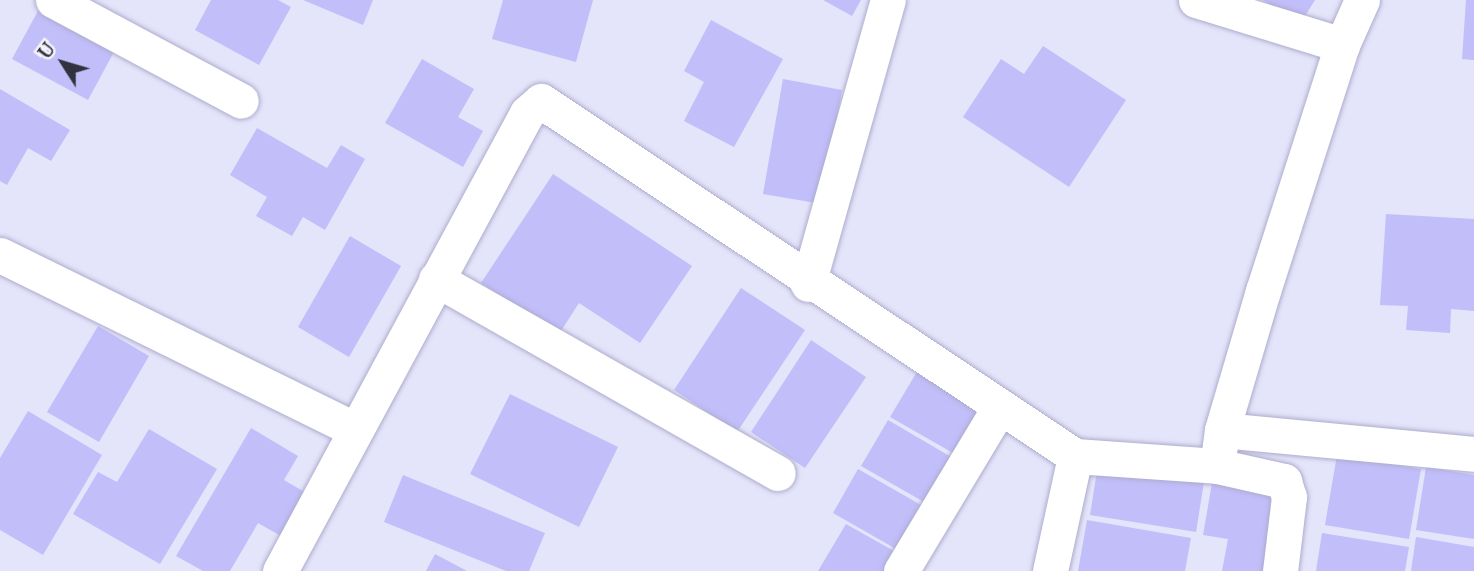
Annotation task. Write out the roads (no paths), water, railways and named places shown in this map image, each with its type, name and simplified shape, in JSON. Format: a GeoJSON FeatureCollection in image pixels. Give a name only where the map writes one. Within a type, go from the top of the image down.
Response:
{"type":"FeatureCollection","features":[{"type":"Feature","properties":{"kind":"street"},"geometry":{"type":"LineString","coordinates":[[53,0],[241,101]]}},
{"type":"Feature","properties":{"kind":"street"},"geometry":{"type":"LineString","coordinates":[[808,284],[888,0]]}},
{"type":"Feature","properties":{"kind":"street"},"geometry":{"type":"LineString","coordinates":[[1196,0],[1342,45]]}},
{"type":"Feature","properties":{"kind":"street"},"geometry":{"type":"LineString","coordinates":[[1217,466],[1222,430],[1342,45],[1362,0]]}},
{"type":"Feature","properties":{"kind":"street"},"geometry":{"type":"LineString","coordinates":[[280,571],[527,113],[541,101],[808,284],[1075,456],[1217,466],[1284,481],[1289,498],[1280,571]]}},
{"type":"Feature","properties":{"kind":"street"},"geometry":{"type":"LineString","coordinates":[[0,255],[355,430]]}},
{"type":"Feature","properties":{"kind":"street"},"geometry":{"type":"LineString","coordinates":[[436,279],[778,473]]}},
{"type":"Feature","properties":{"kind":"street"},"geometry":{"type":"LineString","coordinates":[[901,571],[1000,406]]}},
{"type":"Feature","properties":{"kind":"street"},"geometry":{"type":"LineString","coordinates":[[1222,430],[1474,454]]}},
{"type":"Feature","properties":{"kind":"street"},"geometry":{"type":"LineString","coordinates":[[1049,571],[1075,456]]}}]}
